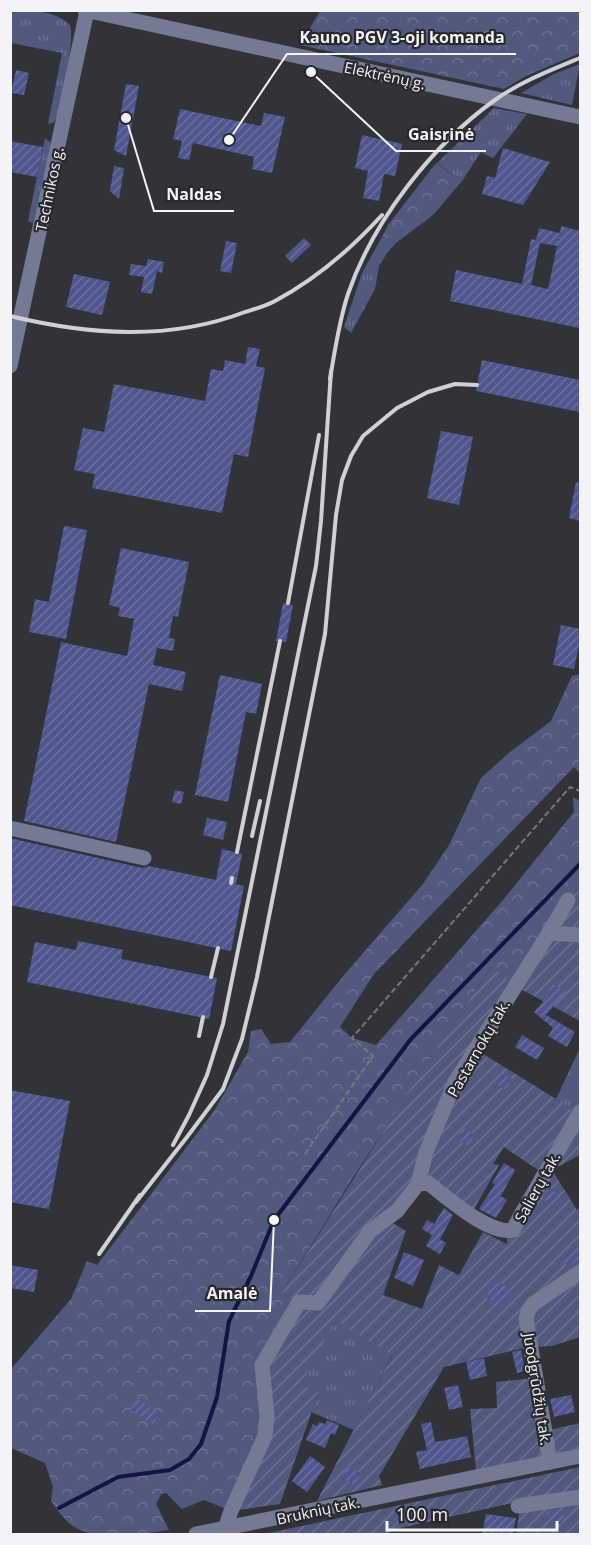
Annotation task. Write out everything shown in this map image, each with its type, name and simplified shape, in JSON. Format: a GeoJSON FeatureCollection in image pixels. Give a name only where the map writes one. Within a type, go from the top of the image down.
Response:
{"type":"FeatureCollection","features":[{"type":"Feature","properties":{"kind":"street","name":"Elektrėnų g."},"geometry":{"type":"LineString","coordinates":[[86,11],[580,117]]}},
{"type":"Feature","properties":{"kind":"street","name":"Technikos g."},"geometry":{"type":"LineString","coordinates":[[10,366],[86,11]]}},
{"type":"Feature","properties":{"kind":"street"},"geometry":{"type":"LineString","coordinates":[[10,828],[144,858]]}},
{"type":"Feature","properties":{"kind":"street","name":"Pastarnokų tak."},"geometry":{"type":"LineString","coordinates":[[225,1529],[265,1436],[267,1416],[262,1365],[299,1302],[318,1303],[370,1231],[397,1211],[418,1184],[426,1152],[455,1082],[568,900]]}},
{"type":"Feature","properties":{"kind":"street"},"geometry":{"type":"LineString","coordinates":[[549,933],[580,935]]}},
{"type":"Feature","properties":{"kind":"street","name":"Salierų tak."},"geometry":{"type":"LineString","coordinates":[[418,1184],[428,1183],[498,1230],[506,1232],[513,1230],[580,1112]]}},
{"type":"Feature","properties":{"kind":"street","name":"Juodgrūdžių tak."},"geometry":{"type":"LineString","coordinates":[[550,1462],[526,1319],[533,1304],[580,1272]]}},
{"type":"Feature","properties":{"kind":"street","name":"Bruknių tak."},"geometry":{"type":"LineString","coordinates":[[196,1534],[580,1456]]}},
{"type":"Feature","properties":{"kind":"street"},"geometry":{"type":"LineString","coordinates":[[518,1506],[580,1497]]}},
{"type":"Feature","properties":{"kind":"path"},"geometry":{"type":"LineString","coordinates":[[305,1154],[373,1056],[352,1038],[570,787],[580,790]]}},
{"type":"Feature","properties":{"kind":"green space"},"geometry":{"type":"Polygon","coordinates":[[[11,11],[35,11],[50,14],[70,25],[71,45],[67,71],[57,118],[53,123],[48,124],[62,53],[11,43],[11,11]]]}},
{"type":"Feature","properties":{"kind":"green space"},"geometry":{"type":"Polygon","coordinates":[[[320,11],[580,11],[580,53],[526,76],[504,89],[300,45],[320,11]]]}},
{"type":"Feature","properties":{"kind":"green space"},"geometry":{"type":"Polygon","coordinates":[[[580,64],[572,105],[521,93],[554,74],[580,64]]]}},
{"type":"Feature","properties":{"kind":"green space"},"geometry":{"type":"Polygon","coordinates":[[[494,108],[527,114],[493,158],[481,152],[462,181],[437,163],[494,108]]]}},
{"type":"Feature","properties":{"kind":"green space"},"geometry":{"type":"Polygon","coordinates":[[[45,138],[51,143],[33,223],[28,221],[45,138]]]}},
{"type":"Feature","properties":{"kind":"green space"},"geometry":{"type":"Polygon","coordinates":[[[436,163],[462,181],[433,215],[396,243],[382,237],[388,225],[436,163]]]}},
{"type":"Feature","properties":{"kind":"green space"},"geometry":{"type":"Polygon","coordinates":[[[382,237],[396,243],[379,266],[375,289],[351,333],[344,327],[362,273],[382,237]]]}},
{"type":"Feature","properties":{"kind":"green space"},"geometry":{"type":"Polygon","coordinates":[[[580,674],[580,773],[574,767],[374,974],[340,1027],[352,1038],[376,1045],[503,900],[574,812],[573,797],[580,801],[580,885],[514,986],[491,967],[352,1179],[281,1294],[299,1302],[267,1416],[231,1511],[204,1500],[182,1509],[166,1493],[161,1494],[156,1504],[169,1530],[117,1536],[90,1533],[78,1529],[66,1521],[51,1501],[53,1487],[45,1463],[11,1448],[11,1369],[71,1299],[87,1261],[97,1265],[214,1111],[248,1052],[251,1031],[261,1029],[271,1044],[290,1042],[344,975],[423,884],[449,845],[481,778],[510,752],[551,721],[572,676],[580,674]]]}},
{"type":"Feature","properties":{"kind":"green space"},"geometry":{"type":"Polygon","coordinates":[[[580,885],[580,1021],[515,986],[475,1049],[578,1115],[580,1112],[580,1155],[552,1170],[577,1210],[580,1208],[580,1337],[552,1346],[528,1347],[444,1367],[379,1476],[382,1485],[317,1501],[392,1355],[335,1320],[302,1383],[318,1393],[280,1504],[231,1511],[265,1436],[262,1365],[299,1302],[281,1294],[405,1097],[492,966],[514,985],[580,885]],[[504,1147],[493,1164],[499,1165],[473,1211],[421,1176],[386,1219],[406,1231],[383,1295],[422,1309],[439,1265],[459,1275],[483,1232],[507,1244],[507,1224],[538,1170],[504,1147]]]}},
{"type":"Feature","properties":{"kind":"green space"},"geometry":{"type":"Polygon","coordinates":[[[580,1048],[580,1112],[578,1116],[556,1099],[580,1048]]]}},
{"type":"Feature","properties":{"kind":"green space"},"geometry":{"type":"Polygon","coordinates":[[[335,1319],[392,1354],[354,1430],[311,1412],[318,1393],[302,1383],[335,1319]]]}},
{"type":"Feature","properties":{"kind":"green space"},"geometry":{"type":"Polygon","coordinates":[[[536,1378],[545,1431],[580,1423],[580,1450],[476,1470],[470,1409],[497,1408],[496,1382],[536,1378]]]}},
{"type":"Feature","properties":{"kind":"green space"},"geometry":{"type":"Polygon","coordinates":[[[580,1467],[580,1534],[516,1534],[521,1501],[391,1530],[388,1534],[264,1534],[580,1467]]]}},
{"type":"Feature","properties":{"kind":"building"},"geometry":{"type":"Polygon","coordinates":[[[16,70],[29,73],[24,95],[11,93],[16,70]]]}},
{"type":"Feature","properties":{"kind":"building"},"geometry":{"type":"Polygon","coordinates":[[[126,84],[139,86],[126,156],[114,150],[126,84]]]}},
{"type":"Feature","properties":{"kind":"building"},"geometry":{"type":"Polygon","coordinates":[[[180,109],[261,126],[264,113],[285,117],[272,173],[252,169],[254,157],[193,143],[189,160],[178,158],[182,141],[173,139],[180,109]]]}},
{"type":"Feature","properties":{"kind":"building"},"geometry":{"type":"Polygon","coordinates":[[[362,135],[402,144],[395,176],[384,174],[379,201],[363,198],[368,171],[355,168],[362,135]]]}},
{"type":"Feature","properties":{"kind":"building"},"geometry":{"type":"Polygon","coordinates":[[[10,141],[43,147],[37,177],[10,172],[10,141]]]}},
{"type":"Feature","properties":{"kind":"building"},"geometry":{"type":"Polygon","coordinates":[[[503,148],[550,162],[523,205],[482,194],[487,176],[495,178],[503,148]]]}},
{"type":"Feature","properties":{"kind":"building"},"geometry":{"type":"Polygon","coordinates":[[[114,166],[124,168],[119,199],[110,191],[114,166]]]}},
{"type":"Feature","properties":{"kind":"building"},"geometry":{"type":"Polygon","coordinates":[[[561,226],[580,231],[579,328],[450,301],[456,270],[522,284],[531,239],[536,240],[539,228],[560,233],[561,226]],[[540,243],[531,285],[548,289],[557,246],[540,243]]]}},
{"type":"Feature","properties":{"kind":"building"},"geometry":{"type":"Polygon","coordinates":[[[304,238],[311,245],[292,263],[285,256],[304,238]]]}},
{"type":"Feature","properties":{"kind":"building"},"geometry":{"type":"Polygon","coordinates":[[[226,241],[237,243],[231,273],[220,271],[226,241]]]}},
{"type":"Feature","properties":{"kind":"building"},"geometry":{"type":"Polygon","coordinates":[[[148,259],[164,262],[162,273],[157,271],[152,294],[141,292],[144,277],[129,275],[131,264],[146,266],[148,259]]]}},
{"type":"Feature","properties":{"kind":"building"},"geometry":{"type":"Polygon","coordinates":[[[74,274],[110,282],[102,315],[66,307],[74,274]]]}},
{"type":"Feature","properties":{"kind":"building"},"geometry":{"type":"Polygon","coordinates":[[[248,347],[260,349],[256,366],[265,368],[248,457],[234,454],[222,513],[92,488],[95,474],[74,470],[83,428],[104,432],[114,384],[205,401],[211,369],[223,371],[225,360],[245,364],[248,347]]]}},
{"type":"Feature","properties":{"kind":"building"},"geometry":{"type":"Polygon","coordinates":[[[482,360],[580,380],[580,412],[476,391],[482,360]]]}},
{"type":"Feature","properties":{"kind":"building"},"geometry":{"type":"Polygon","coordinates":[[[441,431],[473,437],[459,505],[427,498],[441,431]]]}},
{"type":"Feature","properties":{"kind":"building"},"geometry":{"type":"Polygon","coordinates":[[[576,482],[580,483],[580,521],[569,518],[576,482]]]}},
{"type":"Feature","properties":{"kind":"building"},"geometry":{"type":"Polygon","coordinates":[[[64,526],[87,530],[66,639],[29,632],[35,599],[49,602],[64,526]]]}},
{"type":"Feature","properties":{"kind":"building"},"geometry":{"type":"Polygon","coordinates":[[[121,548],[189,562],[178,617],[173,616],[169,638],[175,639],[173,651],[157,648],[153,665],[186,672],[182,691],[149,684],[116,842],[24,821],[61,642],[127,656],[134,619],[118,616],[120,608],[109,605],[121,548]]]}},
{"type":"Feature","properties":{"kind":"building"},"geometry":{"type":"Polygon","coordinates":[[[283,603],[293,605],[286,642],[276,641],[283,603]]]}},
{"type":"Feature","properties":{"kind":"building"},"geometry":{"type":"Polygon","coordinates":[[[561,625],[580,629],[574,669],[553,665],[561,625]]]}},
{"type":"Feature","properties":{"kind":"building"},"geometry":{"type":"Polygon","coordinates":[[[220,675],[262,684],[256,714],[246,712],[228,802],[195,795],[220,675]]]}},
{"type":"Feature","properties":{"kind":"building"},"geometry":{"type":"Polygon","coordinates":[[[175,790],[184,792],[181,804],[172,802],[175,790]]]}},
{"type":"Feature","properties":{"kind":"building"},"geometry":{"type":"Polygon","coordinates":[[[207,818],[227,822],[223,840],[203,835],[207,818]]]}},
{"type":"Feature","properties":{"kind":"building"},"geometry":{"type":"Polygon","coordinates":[[[10,838],[142,868],[149,866],[216,880],[222,849],[242,854],[236,884],[244,886],[231,951],[10,905],[10,838]]]}},
{"type":"Feature","properties":{"kind":"building"},"geometry":{"type":"Polygon","coordinates":[[[78,941],[123,950],[121,959],[217,978],[209,1019],[27,982],[35,942],[76,950],[78,941]]]}},
{"type":"Feature","properties":{"kind":"building"},"geometry":{"type":"Polygon","coordinates":[[[553,984],[566,992],[546,1015],[575,1032],[567,1047],[548,1036],[553,1028],[534,1012],[549,995],[547,993],[553,984]]]}},
{"type":"Feature","properties":{"kind":"building"},"geometry":{"type":"Polygon","coordinates":[[[522,1035],[544,1048],[537,1060],[515,1047],[522,1035]]]}},
{"type":"Feature","properties":{"kind":"building"},"geometry":{"type":"Polygon","coordinates":[[[501,1072],[512,1079],[506,1090],[495,1083],[501,1072]]]}},
{"type":"Feature","properties":{"kind":"building"},"geometry":{"type":"Polygon","coordinates":[[[10,1090],[70,1101],[49,1209],[10,1202],[10,1090]]]}},
{"type":"Feature","properties":{"kind":"building"},"geometry":{"type":"Polygon","coordinates":[[[463,1128],[475,1134],[468,1146],[456,1139],[463,1128]]]}},
{"type":"Feature","properties":{"kind":"building"},"geometry":{"type":"Polygon","coordinates":[[[504,1163],[515,1170],[501,1196],[507,1200],[496,1218],[479,1209],[495,1184],[492,1183],[504,1163]]]}},
{"type":"Feature","properties":{"kind":"building"},"geometry":{"type":"Polygon","coordinates":[[[552,1188],[560,1200],[549,1206],[543,1197],[546,1191],[552,1188]]]}},
{"type":"Feature","properties":{"kind":"building"},"geometry":{"type":"Polygon","coordinates":[[[444,1208],[453,1215],[440,1239],[438,1238],[446,1243],[440,1254],[426,1246],[432,1235],[422,1229],[427,1220],[434,1224],[444,1208]]]}},
{"type":"Feature","properties":{"kind":"building"},"geometry":{"type":"Polygon","coordinates":[[[580,1245],[580,1258],[567,1267],[561,1258],[580,1245]]]}},
{"type":"Feature","properties":{"kind":"building"},"geometry":{"type":"Polygon","coordinates":[[[404,1252],[424,1260],[413,1286],[394,1278],[404,1252]]]}},
{"type":"Feature","properties":{"kind":"building"},"geometry":{"type":"Polygon","coordinates":[[[10,1265],[38,1270],[34,1292],[10,1288],[10,1265]]]}},
{"type":"Feature","properties":{"kind":"building"},"geometry":{"type":"Polygon","coordinates":[[[495,1280],[511,1289],[502,1307],[486,1298],[495,1280]]]}},
{"type":"Feature","properties":{"kind":"building"},"geometry":{"type":"Polygon","coordinates":[[[521,1350],[525,1371],[517,1373],[512,1352],[521,1350]]]}},
{"type":"Feature","properties":{"kind":"building"},"geometry":{"type":"Polygon","coordinates":[[[484,1358],[487,1376],[470,1380],[466,1362],[484,1358]]]}},
{"type":"Feature","properties":{"kind":"building"},"geometry":{"type":"Polygon","coordinates":[[[458,1385],[463,1407],[449,1410],[444,1388],[458,1385]]]}},
{"type":"Feature","properties":{"kind":"building"},"geometry":{"type":"Polygon","coordinates":[[[571,1395],[575,1412],[554,1417],[550,1399],[571,1395]]]}},
{"type":"Feature","properties":{"kind":"building"},"geometry":{"type":"Polygon","coordinates":[[[137,1399],[159,1413],[153,1424],[130,1410],[137,1399]]]}},
{"type":"Feature","properties":{"kind":"building"},"geometry":{"type":"Polygon","coordinates":[[[327,1420],[339,1425],[335,1435],[331,1433],[325,1448],[306,1440],[313,1424],[317,1426],[319,1422],[325,1424],[327,1420]]]}},
{"type":"Feature","properties":{"kind":"building"},"geometry":{"type":"Polygon","coordinates":[[[431,1422],[435,1442],[467,1436],[471,1457],[420,1469],[416,1452],[427,1450],[421,1424],[431,1422]]]}},
{"type":"Feature","properties":{"kind":"building"},"geometry":{"type":"Polygon","coordinates":[[[310,1456],[325,1467],[307,1492],[292,1481],[310,1456]]]}},
{"type":"Feature","properties":{"kind":"building"},"geometry":{"type":"Polygon","coordinates":[[[348,1467],[361,1473],[355,1485],[343,1478],[348,1467]]]}},
{"type":"Feature","properties":{"kind":"building"},"geometry":{"type":"Polygon","coordinates":[[[565,1509],[562,1524],[546,1521],[547,1512],[565,1509]]]}},
{"type":"Feature","properties":{"kind":"building"},"geometry":{"type":"Polygon","coordinates":[[[486,1514],[516,1518],[513,1534],[482,1534],[486,1514]]]}},
{"type":"Feature","properties":{"kind":"waterway"},"geometry":{"type":"LineString","coordinates":[[59,1508],[118,1477],[170,1470],[189,1459],[201,1444],[217,1397],[229,1321],[274,1220],[411,1039],[580,864]]}},
{"type":"Feature","properties":{"kind":"railway"},"geometry":{"type":"LineString","coordinates":[[330,379],[348,294],[373,239],[407,186],[449,139],[495,100],[525,82],[580,58]]}},
{"type":"Feature","properties":{"kind":"railway"},"geometry":{"type":"LineString","coordinates":[[10,316],[69,327],[129,332],[187,328],[216,321],[268,304],[305,283],[358,240],[382,215]]}},
{"type":"Feature","properties":{"kind":"railway"},"geometry":{"type":"LineString","coordinates":[[173,1145],[207,1075],[223,1024],[316,566],[331,371]]}},
{"type":"Feature","properties":{"kind":"railway"},"geometry":{"type":"LineString","coordinates":[[136,1202],[223,1089],[242,1039],[257,977],[325,634],[336,515],[342,480],[351,456],[363,436],[397,408],[428,392],[455,384],[477,385]]}},
{"type":"Feature","properties":{"kind":"railway"},"geometry":{"type":"LineString","coordinates":[[288,603],[319,435]]}},
{"type":"Feature","properties":{"kind":"railway"},"geometry":{"type":"LineString","coordinates":[[237,852],[280,641]]}},
{"type":"Feature","properties":{"kind":"railway"},"geometry":{"type":"LineString","coordinates":[[252,836],[260,801]]}},
{"type":"Feature","properties":{"kind":"railway"},"geometry":{"type":"LineString","coordinates":[[231,883],[232,878]]}},
{"type":"Feature","properties":{"kind":"railway"},"geometry":{"type":"LineString","coordinates":[[211,977],[218,948]]}},
{"type":"Feature","properties":{"kind":"railway"},"geometry":{"type":"LineString","coordinates":[[199,1036],[203,1017]]}},
{"type":"Feature","properties":{"kind":"railway"},"geometry":{"type":"LineString","coordinates":[[99,1254],[140,1195]]}},
{"type":"Feature","properties":{"kind":"place","name":"Gaisrinė"},"geometry":{"type":"Point","coordinates":[311,72]}},
{"type":"Feature","properties":{"kind":"place","name":"Naldas"},"geometry":{"type":"Point","coordinates":[126,118]}},
{"type":"Feature","properties":{"kind":"place","name":"Kauno PGV 3-oji komanda"},"geometry":{"type":"Point","coordinates":[229,140]}},
{"type":"Feature","properties":{"kind":"place","name":"Amalė"},"geometry":{"type":"Point","coordinates":[274,1220]}}]}
